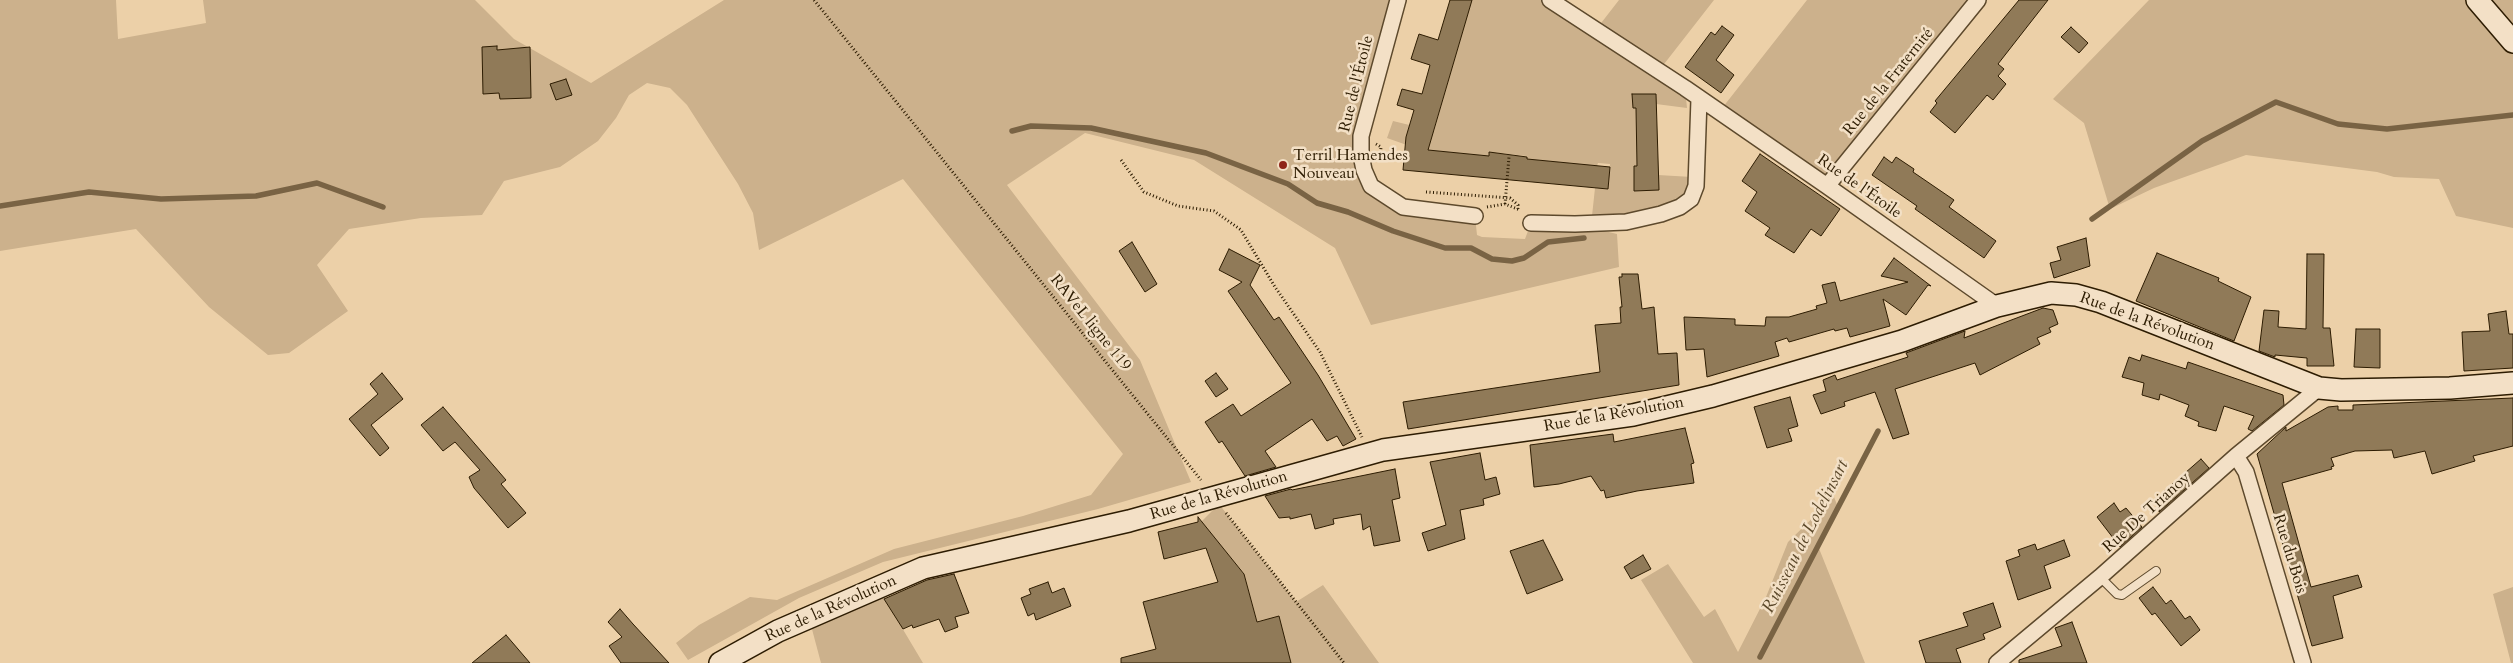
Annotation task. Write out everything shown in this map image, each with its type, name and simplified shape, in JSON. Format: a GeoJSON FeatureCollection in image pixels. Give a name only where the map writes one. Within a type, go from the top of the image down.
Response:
{"type":"FeatureCollection","features":[{"type":"Feature","properties":{"kind":"street","name":"Rue de l'Étoile"},"geometry":{"type":"LineString","coordinates":[[1398,0],[1361,136],[1361,155],[1364,170],[1371,186],[1404,207],[1475,216]]}},
{"type":"Feature","properties":{"kind":"street","name":"Rue de l'Étoile"},"geometry":{"type":"LineString","coordinates":[[1550,0],[1827,186],[1997,306]]}},
{"type":"Feature","properties":{"kind":"street","name":"Rue de la Fraternité"},"geometry":{"type":"LineString","coordinates":[[1827,186],[1978,0]]}},
{"type":"Feature","properties":{"kind":"street"},"geometry":{"type":"LineString","coordinates":[[2478,0],[2513,42]]}},
{"type":"Feature","properties":{"kind":"street"},"geometry":{"type":"LineString","coordinates":[[1531,223],[1626,222],[1661,214],[1680,207],[1691,199],[1696,186],[1699,99]]}},
{"type":"Feature","properties":{"kind":"street","name":"Rue de la Révolution"},"geometry":{"type":"LineString","coordinates":[[720,663],[778,631],[923,568],[1129,521],[1383,450],[1633,415],[1704,398],[1902,341],[1997,306],[2051,293],[2076,295],[2101,302],[2319,388],[2340,390],[2450,388],[2513,383]]}},
{"type":"Feature","properties":{"kind":"street","name":"Rue De Trianoy"},"geometry":{"type":"LineString","coordinates":[[1997,663],[2100,577],[2236,456],[2319,388]]}},
{"type":"Feature","properties":{"kind":"street","name":"Rue du Bois"},"geometry":{"type":"LineString","coordinates":[[2236,456],[2246,472],[2303,663]]}},
{"type":"Feature","properties":{"kind":"lane"},"geometry":{"type":"LineString","coordinates":[[2100,577],[2116,594],[2122,595],[2156,571]]}},
{"type":"Feature","properties":{"kind":"path","name":"RAVeL ligne 119"},"geometry":{"type":"LineString","coordinates":[[814,0],[1344,663]]}},
{"type":"Feature","properties":{"kind":"path"},"geometry":{"type":"LineString","coordinates":[[1361,136],[1381,147],[1379,164]]}},
{"type":"Feature","properties":{"kind":"path"},"geometry":{"type":"LineString","coordinates":[[1505,204],[1509,157]]}},
{"type":"Feature","properties":{"kind":"path"},"geometry":{"type":"LineString","coordinates":[[1121,160],[1144,192],[1178,206],[1214,211],[1241,230],[1275,287],[1320,352],[1370,454]]}},
{"type":"Feature","properties":{"kind":"path"},"geometry":{"type":"LineString","coordinates":[[1420,191],[1505,198],[1514,201],[1518,209],[1531,223]]}},
{"type":"Feature","properties":{"kind":"path"},"geometry":{"type":"LineString","coordinates":[[1475,216],[1486,207],[1505,204],[1518,209]]}},
{"type":"Feature","properties":{"kind":"shaded area"},"geometry":{"type":"Polygon","coordinates":[[[0,0],[116,0],[118,39],[206,23],[203,0],[475,0],[514,39],[591,83],[724,0],[1399,0],[1361,144],[1376,196],[1401,214],[1467,222],[1475,216],[1477,235],[1482,237],[1525,239],[1531,223],[1575,224],[1617,234],[1619,267],[1371,325],[1335,248],[1194,160],[1085,133],[1007,185],[1140,360],[1191,482],[1098,509],[883,562],[799,598],[688,660],[676,643],[699,625],[750,597],[777,600],[894,549],[1023,516],[1091,495],[1123,454],[903,179],[759,250],[753,213],[738,184],[687,105],[670,88],[647,83],[629,95],[616,118],[598,141],[560,167],[504,181],[482,215],[421,218],[349,229],[317,265],[348,311],[289,353],[268,355],[209,307],[136,229],[0,251],[0,0]]]}},
{"type":"Feature","properties":{"kind":"shaded area"},"geometry":{"type":"Polygon","coordinates":[[[1472,0],[1550,0],[1685,88],[1687,108],[1656,104],[1655,94],[1633,95],[1633,108],[1636,108],[1637,166],[1637,178],[1634,178],[1634,191],[1658,175],[1692,177],[1685,197],[1636,214],[1592,216],[1595,188],[1608,189],[1610,164],[1598,163],[1597,166],[1527,159],[1527,156],[1489,152],[1488,156],[1418,149],[1387,138],[1393,121],[1434,131],[1472,0]]]}},
{"type":"Feature","properties":{"kind":"shaded area"},"geometry":{"type":"Polygon","coordinates":[[[1619,0],[1714,0],[1661,68],[1598,27],[1619,0]]]}},
{"type":"Feature","properties":{"kind":"shaded area"},"geometry":{"type":"Polygon","coordinates":[[[1807,0],[1970,0],[1826,179],[1723,107],[1807,0]]]}},
{"type":"Feature","properties":{"kind":"shaded area"},"geometry":{"type":"Polygon","coordinates":[[[2149,0],[2513,0],[2513,228],[2456,216],[2439,179],[2394,177],[2377,172],[2246,155],[2154,188],[2110,209],[2084,123],[2053,99],[2149,0]]]}},
{"type":"Feature","properties":{"kind":"shaded area"},"geometry":{"type":"Polygon","coordinates":[[[1834,497],[1838,507],[1818,546],[1865,663],[1693,663],[1641,580],[1668,564],[1704,617],[1715,609],[1738,652],[1766,597],[1788,542],[1834,497]]]}},
{"type":"Feature","properties":{"kind":"shaded area"},"geometry":{"type":"Polygon","coordinates":[[[1219,504],[1296,602],[1323,585],[1379,663],[1291,663],[1279,617],[1257,621],[1244,573],[1201,522],[1219,504]]]}},
{"type":"Feature","properties":{"kind":"shaded area"},"geometry":{"type":"Polygon","coordinates":[[[2513,587],[2513,663],[2511,663],[2493,594],[2513,587]]]}},
{"type":"Feature","properties":{"kind":"shaded area"},"geometry":{"type":"Polygon","coordinates":[[[883,596],[923,663],[821,663],[809,618],[883,596]]]}},
{"type":"Feature","properties":{"kind":"building"},"geometry":{"type":"Polygon","coordinates":[[[1450,0],[1472,0],[1428,150],[1489,156],[1489,152],[1527,157],[1527,159],[1610,167],[1608,189],[1403,170],[1406,137],[1414,110],[1397,105],[1402,89],[1422,94],[1430,65],[1411,59],[1419,34],[1438,40],[1450,0]]]}},
{"type":"Feature","properties":{"kind":"building"},"geometry":{"type":"Polygon","coordinates":[[[2019,0],[2048,0],[1998,64],[2004,69],[1998,76],[2006,84],[1993,100],[1987,95],[1955,133],[1930,112],[1937,103],[1935,101],[2019,0]]]}},
{"type":"Feature","properties":{"kind":"building"},"geometry":{"type":"Polygon","coordinates":[[[1722,26],[1734,35],[1716,60],[1734,75],[1721,93],[1685,67],[1711,32],[1715,35],[1722,26]]]}},
{"type":"Feature","properties":{"kind":"building"},"geometry":{"type":"Polygon","coordinates":[[[2071,27],[2088,43],[2079,53],[2061,37],[2071,27]]]}},
{"type":"Feature","properties":{"kind":"building"},"geometry":{"type":"Polygon","coordinates":[[[497,46],[497,50],[530,47],[531,98],[500,99],[499,93],[483,94],[482,47],[497,46]]]}},
{"type":"Feature","properties":{"kind":"building"},"geometry":{"type":"Polygon","coordinates":[[[566,79],[572,95],[556,100],[550,84],[566,79]]]}},
{"type":"Feature","properties":{"kind":"building"},"geometry":{"type":"Polygon","coordinates":[[[1632,94],[1656,94],[1659,190],[1634,191],[1634,166],[1637,166],[1636,108],[1633,108],[1632,94]]]}},
{"type":"Feature","properties":{"kind":"building"},"geometry":{"type":"Polygon","coordinates":[[[1760,154],[1840,209],[1821,236],[1811,229],[1794,253],[1765,235],[1770,228],[1745,211],[1757,192],[1742,181],[1760,154]]]}},
{"type":"Feature","properties":{"kind":"building"},"geometry":{"type":"Polygon","coordinates":[[[1884,157],[1892,163],[1896,157],[1914,169],[1913,172],[1954,200],[1949,207],[1996,241],[1984,258],[1915,209],[1917,206],[1872,175],[1884,157]]]}},
{"type":"Feature","properties":{"kind":"building"},"geometry":{"type":"Polygon","coordinates":[[[2086,238],[2090,266],[2054,278],[2050,263],[2061,260],[2057,247],[2086,238]]]}},
{"type":"Feature","properties":{"kind":"building"},"geometry":{"type":"Polygon","coordinates":[[[1132,242],[1157,284],[1145,292],[1119,251],[1132,242]]]}},
{"type":"Feature","properties":{"kind":"building"},"geometry":{"type":"Polygon","coordinates":[[[1229,249],[1260,265],[1250,285],[1274,320],[1279,317],[1318,375],[1356,439],[1343,446],[1337,436],[1327,441],[1312,419],[1265,451],[1276,467],[1245,476],[1222,441],[1219,443],[1205,422],[1233,404],[1241,416],[1291,383],[1228,291],[1242,282],[1219,270],[1229,249]]]}},
{"type":"Feature","properties":{"kind":"building"},"geometry":{"type":"Polygon","coordinates":[[[2157,253],[2219,278],[2218,281],[2251,297],[2234,341],[2136,301],[2157,253]]]}},
{"type":"Feature","properties":{"kind":"building"},"geometry":{"type":"Polygon","coordinates":[[[2307,254],[2324,254],[2323,328],[2330,328],[2334,366],[2307,366],[2307,358],[2275,355],[2275,357],[2259,351],[2264,310],[2279,311],[2278,327],[2306,329],[2307,254]]]}},
{"type":"Feature","properties":{"kind":"building"},"geometry":{"type":"Polygon","coordinates":[[[1894,258],[1931,286],[1928,285],[1906,315],[1883,299],[1890,326],[1850,337],[1847,328],[1835,331],[1834,329],[1789,342],[1787,338],[1775,342],[1779,356],[1707,377],[1704,349],[1686,350],[1684,317],[1735,319],[1735,325],[1765,326],[1766,317],[1789,317],[1817,309],[1816,306],[1827,303],[1822,285],[1835,282],[1840,301],[1908,282],[1881,276],[1894,258]]]}},
{"type":"Feature","properties":{"kind":"building"},"geometry":{"type":"Polygon","coordinates":[[[1622,274],[1638,274],[1642,309],[1654,307],[1658,354],[1677,353],[1679,385],[1408,429],[1403,402],[1600,372],[1595,325],[1621,323],[1620,307],[1622,307],[1619,277],[1622,277],[1622,274]]]}},
{"type":"Feature","properties":{"kind":"building"},"geometry":{"type":"Polygon","coordinates":[[[2043,308],[2053,310],[2058,324],[2049,328],[2051,332],[2037,338],[2040,344],[1980,375],[1975,363],[1895,389],[1909,434],[1893,439],[1875,392],[1844,402],[1845,406],[1821,414],[1813,395],[1826,391],[1823,380],[1835,375],[1837,380],[1908,357],[1906,353],[1965,331],[1964,338],[2043,308]]]}},
{"type":"Feature","properties":{"kind":"building"},"geometry":{"type":"Polygon","coordinates":[[[2506,311],[2509,334],[2513,334],[2513,368],[2464,371],[2462,332],[2490,331],[2488,314],[2506,311]]]}},
{"type":"Feature","properties":{"kind":"building"},"geometry":{"type":"Polygon","coordinates":[[[2356,329],[2380,329],[2380,368],[2354,367],[2356,329]]]}},
{"type":"Feature","properties":{"kind":"building"},"geometry":{"type":"Polygon","coordinates":[[[2142,355],[2186,369],[2188,362],[2283,395],[2284,405],[2252,431],[2248,429],[2254,416],[2224,406],[2216,431],[2198,426],[2199,422],[2185,416],[2189,405],[2160,394],[2159,400],[2142,395],[2144,383],[2122,377],[2129,357],[2140,361],[2142,355]]]}},
{"type":"Feature","properties":{"kind":"building"},"geometry":{"type":"Polygon","coordinates":[[[382,373],[403,399],[371,425],[389,448],[380,456],[349,419],[378,394],[370,384],[382,373]]]}},
{"type":"Feature","properties":{"kind":"building"},"geometry":{"type":"Polygon","coordinates":[[[1216,373],[1228,389],[1216,397],[1205,381],[1216,373]]]}},
{"type":"Feature","properties":{"kind":"building"},"geometry":{"type":"Polygon","coordinates":[[[1790,397],[1798,426],[1788,429],[1792,441],[1767,448],[1754,407],[1790,397]]]}},
{"type":"Feature","properties":{"kind":"building"},"geometry":{"type":"Polygon","coordinates":[[[2513,398],[2513,446],[2473,456],[2475,461],[2432,474],[2425,451],[2394,458],[2392,450],[2355,451],[2331,458],[2334,466],[2331,467],[2332,469],[2282,483],[2311,587],[2358,575],[2362,587],[2333,596],[2343,638],[2312,646],[2257,454],[2286,427],[2286,431],[2328,407],[2338,406],[2338,410],[2353,410],[2353,405],[2513,398]]]}},
{"type":"Feature","properties":{"kind":"building"},"geometry":{"type":"Polygon","coordinates":[[[443,407],[506,480],[501,484],[526,513],[508,528],[474,488],[469,477],[480,470],[455,442],[443,451],[421,425],[443,407]]]}},
{"type":"Feature","properties":{"kind":"building"},"geometry":{"type":"Polygon","coordinates":[[[1685,428],[1694,463],[1691,464],[1694,483],[1637,491],[1606,498],[1604,490],[1601,491],[1591,476],[1559,484],[1534,487],[1530,445],[1613,434],[1614,442],[1685,428]]]}},
{"type":"Feature","properties":{"kind":"building"},"geometry":{"type":"Polygon","coordinates":[[[1480,453],[1485,480],[1496,477],[1500,494],[1483,499],[1484,505],[1460,510],[1465,539],[1428,551],[1422,533],[1446,525],[1430,462],[1480,453]]]}},
{"type":"Feature","properties":{"kind":"building"},"geometry":{"type":"Polygon","coordinates":[[[2201,459],[2209,468],[2159,512],[2161,494],[2201,459]]]}},
{"type":"Feature","properties":{"kind":"building"},"geometry":{"type":"Polygon","coordinates":[[[1395,469],[1400,498],[1392,500],[1400,541],[1374,546],[1370,526],[1363,530],[1361,514],[1333,519],[1334,524],[1315,529],[1311,514],[1290,519],[1290,517],[1279,518],[1265,496],[1291,489],[1395,469]]]}},
{"type":"Feature","properties":{"kind":"building"},"geometry":{"type":"Polygon","coordinates":[[[2114,503],[2120,512],[2126,508],[2142,527],[2120,547],[2097,517],[2114,503]]]}},
{"type":"Feature","properties":{"kind":"building"},"geometry":{"type":"Polygon","coordinates":[[[1198,517],[1244,574],[1257,622],[1279,616],[1291,663],[1121,663],[1121,658],[1156,649],[1143,602],[1218,582],[1206,548],[1164,559],[1158,532],[1198,522],[1198,517]]]}},
{"type":"Feature","properties":{"kind":"building"},"geometry":{"type":"Polygon","coordinates":[[[1543,540],[1563,580],[1527,594],[1510,551],[1543,540]]]}},
{"type":"Feature","properties":{"kind":"building"},"geometry":{"type":"Polygon","coordinates":[[[2064,540],[2070,556],[2044,566],[2051,588],[2018,600],[2006,561],[2020,556],[2018,550],[2035,544],[2037,550],[2064,540]]]}},
{"type":"Feature","properties":{"kind":"building"},"geometry":{"type":"Polygon","coordinates":[[[1643,555],[1651,569],[1631,579],[1624,567],[1643,555]]]}},
{"type":"Feature","properties":{"kind":"building"},"geometry":{"type":"Polygon","coordinates":[[[954,574],[969,613],[955,617],[958,627],[945,632],[939,619],[913,628],[912,625],[903,629],[884,599],[927,580],[954,574]]]}},
{"type":"Feature","properties":{"kind":"building"},"geometry":{"type":"Polygon","coordinates":[[[1048,582],[1052,593],[1064,588],[1071,606],[1036,620],[1034,613],[1028,616],[1021,598],[1031,594],[1029,589],[1048,582]]]}},
{"type":"Feature","properties":{"kind":"building"},"geometry":{"type":"Polygon","coordinates":[[[2153,587],[2166,604],[2171,600],[2185,619],[2190,616],[2200,630],[2181,646],[2155,613],[2152,615],[2139,598],[2153,587]]]}},
{"type":"Feature","properties":{"kind":"building"},"geometry":{"type":"Polygon","coordinates":[[[1993,603],[2001,627],[1983,634],[1985,639],[1956,649],[1961,663],[1926,663],[1919,641],[1968,626],[1963,613],[1993,603]]]}},
{"type":"Feature","properties":{"kind":"building"},"geometry":{"type":"Polygon","coordinates":[[[620,609],[669,663],[621,663],[609,646],[622,637],[608,622],[620,609]]]}},
{"type":"Feature","properties":{"kind":"building"},"geometry":{"type":"Polygon","coordinates":[[[2072,622],[2087,663],[2019,663],[2019,660],[2062,646],[2055,628],[2072,622]]]}},
{"type":"Feature","properties":{"kind":"building"},"geometry":{"type":"Polygon","coordinates":[[[506,635],[530,663],[472,663],[506,635]]]}},
{"type":"Feature","properties":{"kind":"waterway","name":"Ruisseau de Lodelinsart"},"geometry":{"type":"LineString","coordinates":[[2092,219],[2202,141],[2276,102],[2338,124],[2387,129],[2513,115]]}},
{"type":"Feature","properties":{"kind":"waterway"},"geometry":{"type":"LineString","coordinates":[[1012,131],[1031,126],[1091,128],[1206,153],[1288,184],[1317,203],[1348,212],[1393,231],[1445,248],[1471,248],[1492,259],[1512,261],[1524,258],[1548,242],[1584,238]]}},
{"type":"Feature","properties":{"kind":"waterway"},"geometry":{"type":"LineString","coordinates":[[0,206],[89,192],[161,199],[256,196],[317,183],[383,207]]}},
{"type":"Feature","properties":{"kind":"waterway","name":"Ruisseau de Lodelinsart"},"geometry":{"type":"LineString","coordinates":[[1760,657],[1878,431]]}},
{"type":"Feature","properties":{"kind":"place","name":"Terril Hamendes Nouveau"},"geometry":{"type":"Point","coordinates":[1283,165]}}]}
